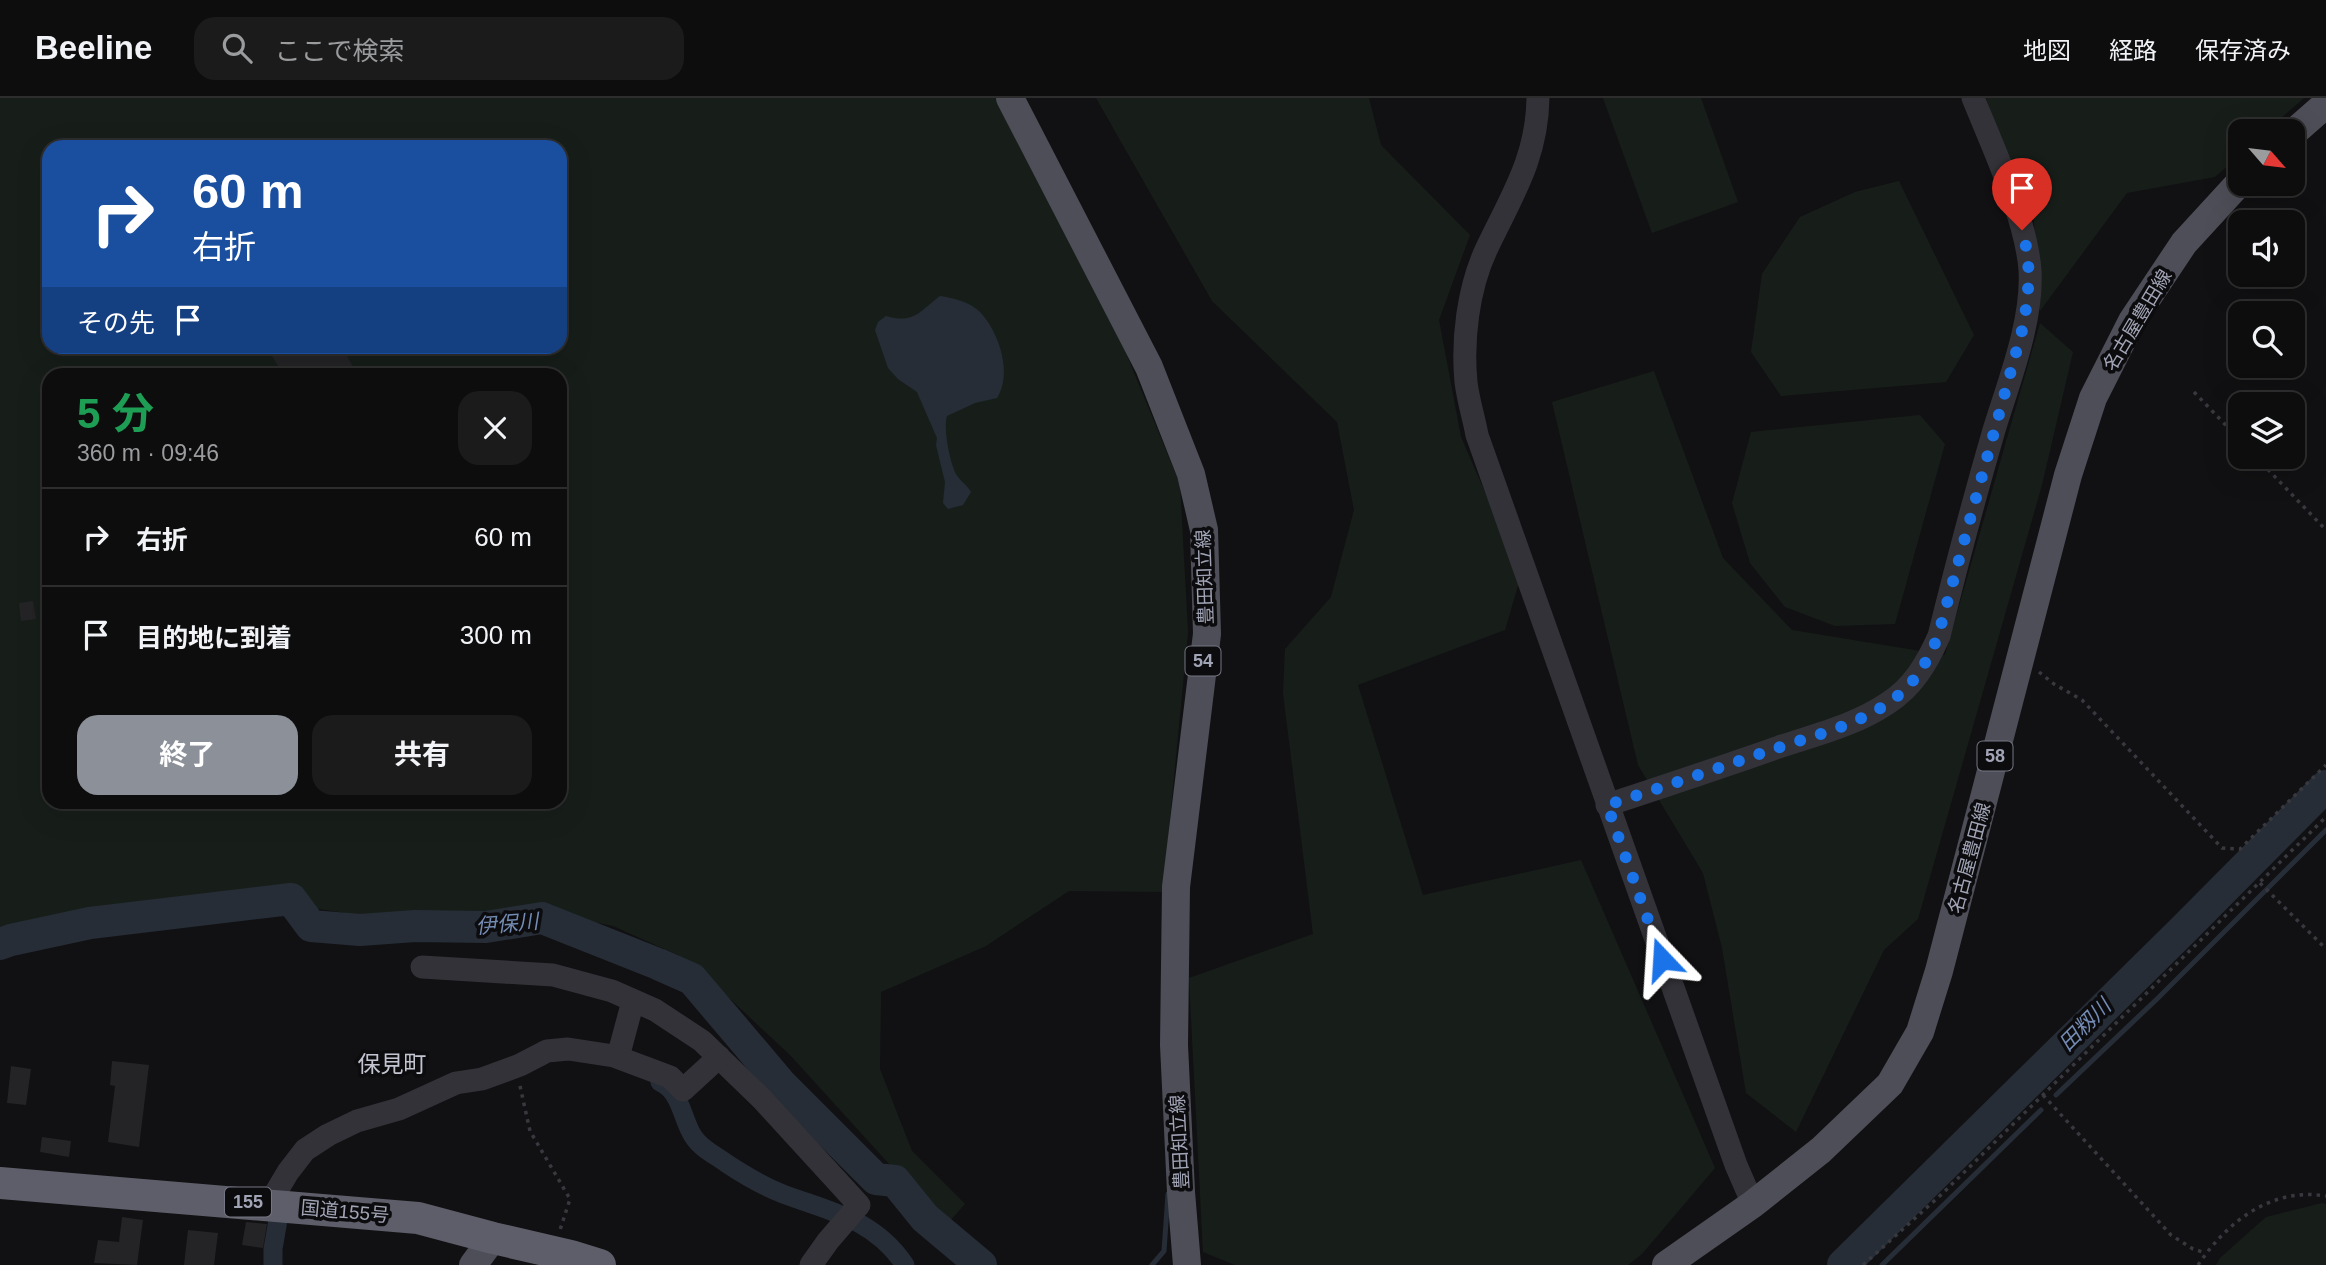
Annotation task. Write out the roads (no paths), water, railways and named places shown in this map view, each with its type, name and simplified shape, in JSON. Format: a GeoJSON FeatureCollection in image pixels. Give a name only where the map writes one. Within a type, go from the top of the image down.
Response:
{"type":"FeatureCollection","features":[{"type":"Feature","properties":{"kind":"highway","name":"国道155号"},"geometry":{"type":"LineString","coordinates":[[0,1183],[418,1218],[600,1265]]}},
{"type":"Feature","properties":{"kind":"main road","name":"豊田知立線"},"geometry":{"type":"LineString","coordinates":[[1010,98],[1149,367],[1191,474],[1204,530],[1207,634],[1176,887],[1174,1045],[1187,1265]]}},
{"type":"Feature","properties":{"kind":"main road"},"geometry":{"type":"LineString","coordinates":[[2305,123],[2326,104]]}},
{"type":"Feature","properties":{"kind":"main road","name":"名古屋豊田線"},"geometry":{"type":"LineString","coordinates":[[1666,1265],[1753,1204],[1821,1150],[1890,1084],[1920,1032],[1939,971],[2068,475],[2092,398],[2132,321],[2184,243],[2228,195]]}},
{"type":"Feature","properties":{"kind":"main road"},"geometry":{"type":"LineString","coordinates":[[473,1265],[494,1238]]}},
{"type":"Feature","properties":{"kind":"street"},"geometry":{"type":"LineString","coordinates":[[1538,98],[1536,124],[1527,167],[1485,252],[1474,289],[1464,352],[1466,385],[1477,435],[1736,1165],[1753,1204]]}},
{"type":"Feature","properties":{"kind":"street"},"geometry":{"type":"LineString","coordinates":[[1607,805],[1823,733],[1862,717],[1888,704],[1907,688],[1926,664],[1938,636],[2013,366],[2029,296],[2027,246],[1973,98]]}},
{"type":"Feature","properties":{"kind":"street"},"geometry":{"type":"LineString","coordinates":[[422,967],[553,975],[612,990],[655,1010],[702,1041],[762,1099],[859,1205],[811,1265]]}},
{"type":"Feature","properties":{"kind":"street"},"geometry":{"type":"LineString","coordinates":[[618,1057],[633,1001]]}},
{"type":"Feature","properties":{"kind":"street"},"geometry":{"type":"LineString","coordinates":[[269,1204],[305,1150],[328,1135],[358,1121],[400,1109],[456,1083],[482,1079],[517,1066],[547,1051],[568,1049],[618,1057],[670,1077],[684,1090],[719,1057]]}},
{"type":"Feature","properties":{"kind":"waterway","name":"田籾川"},"geometry":{"type":"LineString","coordinates":[[1843,1265],[2326,786]]}},
{"type":"Feature","properties":{"kind":"waterway"},"geometry":{"type":"LineString","coordinates":[[2056,1095],[2158,998],[2326,830]]}},
{"type":"Feature","properties":{"kind":"waterway","name":"伊保川"},"geometry":{"type":"LineString","coordinates":[[0,944],[90,923],[291,899],[311,926],[360,930],[415,926],[486,927],[542,918],[692,979],[781,1084],[876,1179],[895,1181],[925,1218],[981,1265]]}},
{"type":"Feature","properties":{"kind":"waterway"},"geometry":{"type":"LineString","coordinates":[[660,1082],[667,1086],[677,1099],[693,1136],[708,1151],[768,1187],[835,1212],[865,1227],[893,1249],[905,1265]]}},
{"type":"Feature","properties":{"kind":"waterway"},"geometry":{"type":"LineString","coordinates":[[1882,1265],[2041,1110]]}},
{"type":"Feature","properties":{"kind":"waterway"},"geometry":{"type":"LineString","coordinates":[[1152,1265],[1164,1251],[1168,1194]]}},
{"type":"Feature","properties":{"kind":"waterway"},"geometry":{"type":"LineString","coordinates":[[273,1265],[282,1197]]}},
{"type":"Feature","properties":{"kind":"district","name":"保見町"},"geometry":{"type":"Point","coordinates":[392,1064]}}]}
